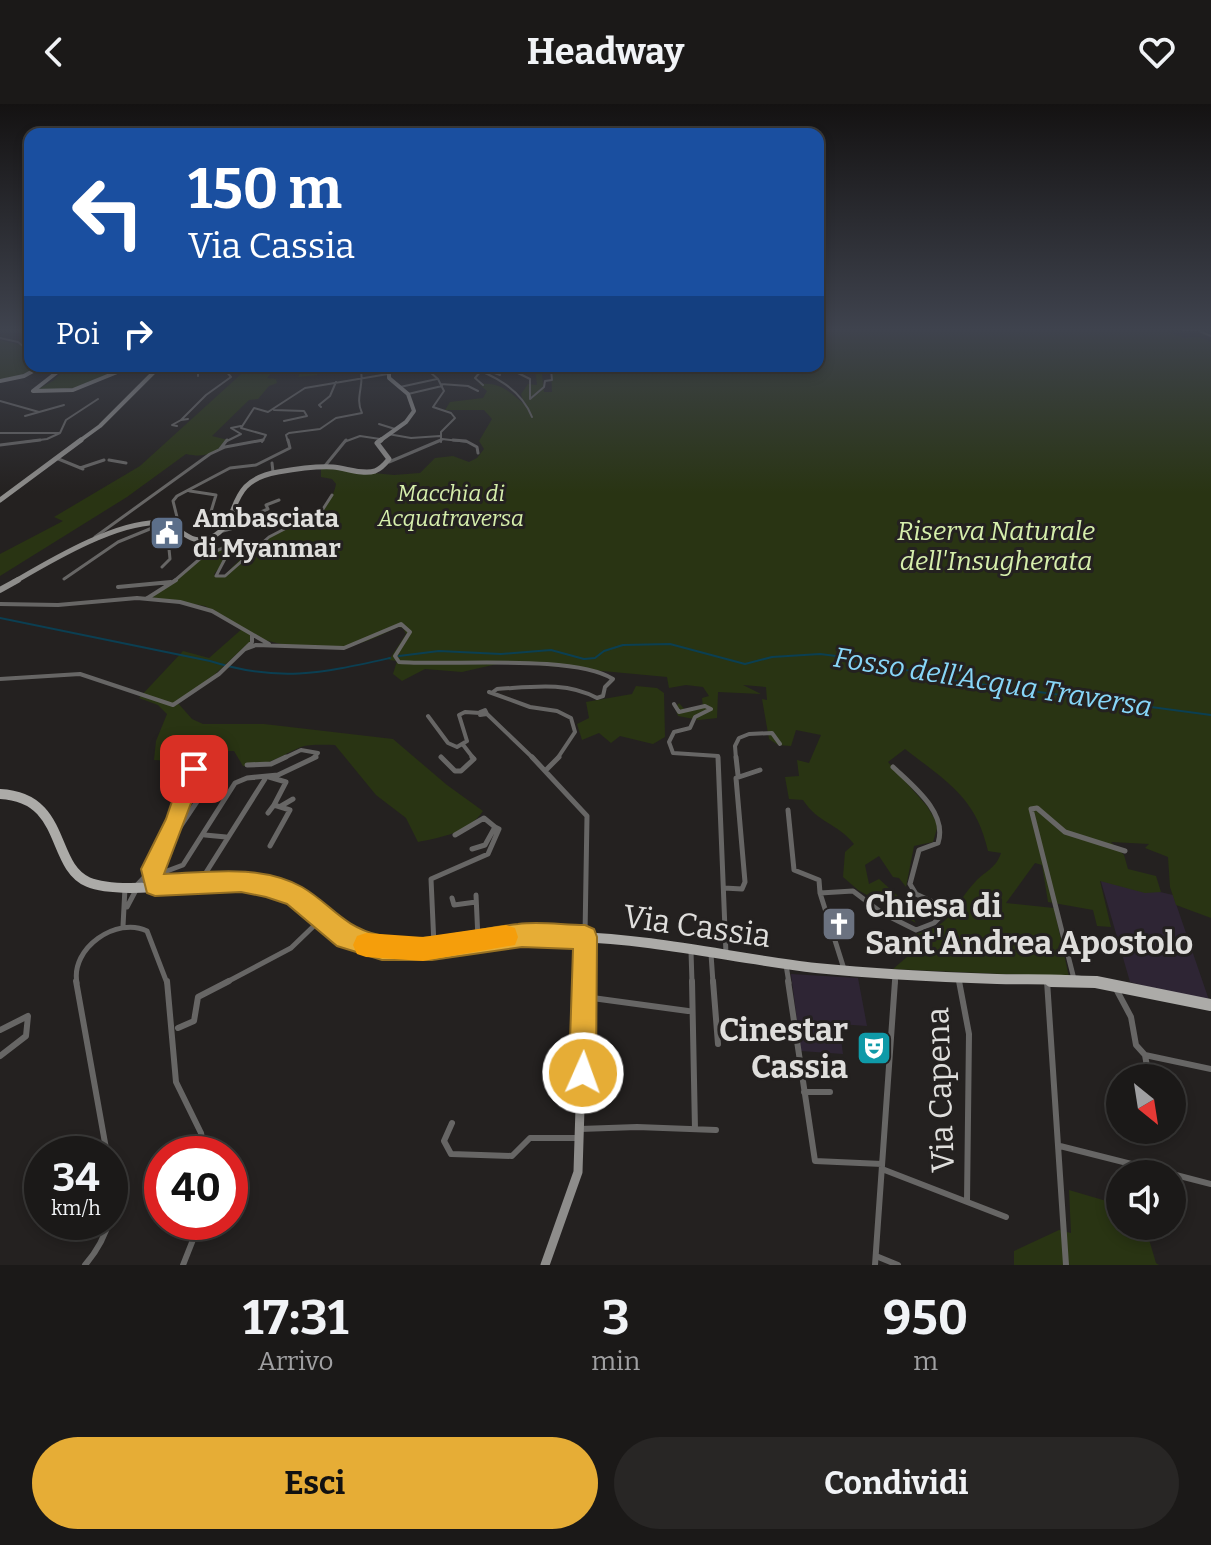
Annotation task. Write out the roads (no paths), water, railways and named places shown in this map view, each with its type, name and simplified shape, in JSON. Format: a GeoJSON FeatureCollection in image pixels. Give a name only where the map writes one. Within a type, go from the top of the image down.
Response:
{"type":"FeatureCollection","features":[{"type":"Feature","properties":{"kind":"main road","name":"Via Cassia"},"geometry":{"type":"LineString","coordinates":[[0,794],[20,795],[37,806],[80,878],[96,884],[133,887],[245,882],[274,888],[294,895],[343,936],[365,945],[399,949],[434,948],[522,935],[585,937],[844,970],[1114,984],[1211,1006]]}},
{"type":"Feature","properties":{"kind":"street"},"geometry":{"type":"LineString","coordinates":[[42,384],[33,391],[52,393],[94,384]]}},
{"type":"Feature","properties":{"kind":"street"},"geometry":{"type":"LineString","coordinates":[[0,500],[103,423],[142,384]]}},
{"type":"Feature","properties":{"kind":"street"},"geometry":{"type":"LineString","coordinates":[[177,426],[172,425],[222,384]]}},
{"type":"Feature","properties":{"kind":"street"},"geometry":{"type":"LineString","coordinates":[[0,590],[93,538],[220,449],[228,438],[241,434],[232,427],[241,426],[255,408],[263,412],[272,409],[303,388],[324,384]]}},
{"type":"Feature","properties":{"kind":"street"},"geometry":{"type":"LineString","coordinates":[[321,407],[319,405],[330,396],[335,384]]}},
{"type":"Feature","properties":{"kind":"street"},"geometry":{"type":"LineString","coordinates":[[64,579],[118,542],[167,524],[178,513],[173,499],[187,490],[233,467],[253,467],[284,454],[290,447],[288,433],[321,428],[337,418],[362,413],[357,403],[361,384]]}},
{"type":"Feature","properties":{"kind":"street"},"geometry":{"type":"LineString","coordinates":[[389,462],[377,444],[414,411],[408,394],[396,384]]}},
{"type":"Feature","properties":{"kind":"street"},"geometry":{"type":"LineString","coordinates":[[400,387],[413,384]]}},
{"type":"Feature","properties":{"kind":"street"},"geometry":{"type":"LineString","coordinates":[[429,384],[432,388]]}},
{"type":"Feature","properties":{"kind":"street"},"geometry":{"type":"LineString","coordinates":[[500,384],[520,398],[532,417]]}},
{"type":"Feature","properties":{"kind":"street"},"geometry":{"type":"LineString","coordinates":[[530,384],[530,399],[544,384]]}},
{"type":"Feature","properties":{"kind":"street"},"geometry":{"type":"LineString","coordinates":[[408,394],[441,385],[469,386],[478,391]]}},
{"type":"Feature","properties":{"kind":"street"},"geometry":{"type":"LineString","coordinates":[[441,385],[444,393],[433,407],[451,413],[455,418],[441,431],[441,438]]}},
{"type":"Feature","properties":{"kind":"street"},"geometry":{"type":"LineString","coordinates":[[0,445],[49,438],[60,433],[66,420],[98,399]]}},
{"type":"Feature","properties":{"kind":"street"},"geometry":{"type":"LineString","coordinates":[[0,401],[39,412]]}},
{"type":"Feature","properties":{"kind":"street"},"geometry":{"type":"LineString","coordinates":[[25,416],[64,405]]}},
{"type":"Feature","properties":{"kind":"street"},"geometry":{"type":"LineString","coordinates":[[272,409],[304,411],[307,415]]}},
{"type":"Feature","properties":{"kind":"street"},"geometry":{"type":"LineString","coordinates":[[284,421],[314,414]]}},
{"type":"Feature","properties":{"kind":"street"},"geometry":{"type":"LineString","coordinates":[[181,420],[188,419]]}},
{"type":"Feature","properties":{"kind":"street"},"geometry":{"type":"LineString","coordinates":[[379,424],[395,429]]}},
{"type":"Feature","properties":{"kind":"street"},"geometry":{"type":"LineString","coordinates":[[220,449],[253,445],[267,436],[243,430],[241,426]]}},
{"type":"Feature","properties":{"kind":"street"},"geometry":{"type":"LineString","coordinates":[[0,433],[60,433]]}},
{"type":"Feature","properties":{"kind":"street"},"geometry":{"type":"LineString","coordinates":[[324,467],[338,446],[350,437],[361,434],[380,439]]}},
{"type":"Feature","properties":{"kind":"street"},"geometry":{"type":"LineString","coordinates":[[388,434],[468,441],[477,447],[478,453]]}},
{"type":"Feature","properties":{"kind":"street"},"geometry":{"type":"LineString","coordinates":[[225,527],[235,496],[243,484],[273,472],[324,467],[369,472],[382,469],[389,462],[441,438]]}},
{"type":"Feature","properties":{"kind":"street"},"geometry":{"type":"LineString","coordinates":[[56,458],[81,469],[106,460],[126,463]]}},
{"type":"Feature","properties":{"kind":"street"},"geometry":{"type":"LineString","coordinates":[[272,463],[273,472]]}},
{"type":"Feature","properties":{"kind":"street"},"geometry":{"type":"LineString","coordinates":[[187,490],[217,496],[206,528],[270,518]]}},
{"type":"Feature","properties":{"kind":"street"},"geometry":{"type":"LineString","coordinates":[[146,599],[175,581],[202,557],[222,548],[228,553],[216,576],[224,576],[269,537],[323,509],[332,495]]}},
{"type":"Feature","properties":{"kind":"street"},"geometry":{"type":"LineString","coordinates":[[93,538],[167,524],[183,536],[202,540],[268,509],[266,505],[279,500]]}},
{"type":"Feature","properties":{"kind":"street"},"geometry":{"type":"LineString","coordinates":[[209,519],[228,517]]}},
{"type":"Feature","properties":{"kind":"street"},"geometry":{"type":"LineString","coordinates":[[107,534],[111,526]]}},
{"type":"Feature","properties":{"kind":"street"},"geometry":{"type":"LineString","coordinates":[[162,567],[170,559],[169,549],[183,536]]}},
{"type":"Feature","properties":{"kind":"street"},"geometry":{"type":"LineString","coordinates":[[118,587],[175,581]]}},
{"type":"Feature","properties":{"kind":"street"},"geometry":{"type":"LineString","coordinates":[[0,604],[58,605],[146,599],[205,607],[271,645]]}},
{"type":"Feature","properties":{"kind":"street"},"geometry":{"type":"LineString","coordinates":[[245,649],[253,645],[343,648],[400,624],[410,632],[395,656],[396,660],[422,664],[575,667],[606,671],[613,679],[605,687],[603,696],[597,698],[580,689],[550,686],[491,692],[507,695],[532,707],[561,712],[572,720],[576,729],[573,741],[546,770]]}},
{"type":"Feature","properties":{"kind":"street"},"geometry":{"type":"LineString","coordinates":[[0,679],[80,674],[167,705],[184,701],[227,666],[253,640],[252,635]]}},
{"type":"Feature","properties":{"kind":"street"},"geometry":{"type":"LineString","coordinates":[[674,704],[679,712],[705,706],[711,709],[695,717],[690,728],[674,732],[669,742],[673,753],[718,756],[726,956]]}},
{"type":"Feature","properties":{"kind":"street"},"geometry":{"type":"LineString","coordinates":[[464,746],[466,740],[459,716],[465,712],[487,714],[546,770],[588,819],[585,997],[576,1179],[545,1265]]}},
{"type":"Feature","properties":{"kind":"street"},"geometry":{"type":"LineString","coordinates":[[428,716],[451,746],[464,746]]}},
{"type":"Feature","properties":{"kind":"street"},"geometry":{"type":"LineString","coordinates":[[724,888],[742,889],[745,882],[744,833],[737,804],[735,746],[739,738],[749,734],[772,733],[780,744]]}},
{"type":"Feature","properties":{"kind":"street"},"geometry":{"type":"LineString","coordinates":[[441,757],[455,771],[461,771],[474,759],[464,746]]}},
{"type":"Feature","properties":{"kind":"street"},"geometry":{"type":"LineString","coordinates":[[200,882],[226,837],[267,778],[316,757],[318,753],[301,750],[271,764],[247,765]]}},
{"type":"Feature","properties":{"kind":"street"},"geometry":{"type":"LineString","coordinates":[[820,893],[852,890],[882,913],[916,930],[934,924],[941,917],[939,906],[917,895],[910,884],[919,850],[938,843],[942,828],[931,808],[893,767]]}},
{"type":"Feature","properties":{"kind":"street"},"geometry":{"type":"LineString","coordinates":[[164,848],[196,770]]}},
{"type":"Feature","properties":{"kind":"street"},"geometry":{"type":"LineString","coordinates":[[123,926],[133,887],[152,869],[218,770]]}},
{"type":"Feature","properties":{"kind":"street"},"geometry":{"type":"LineString","coordinates":[[738,775],[760,770]]}},
{"type":"Feature","properties":{"kind":"street"},"geometry":{"type":"LineString","coordinates":[[155,885],[167,871],[183,865],[205,835],[235,783],[247,778],[286,782],[268,813]]}},
{"type":"Feature","properties":{"kind":"street"},"geometry":{"type":"LineString","coordinates":[[170,791],[187,790]]}},
{"type":"Feature","properties":{"kind":"street"},"geometry":{"type":"LineString","coordinates":[[200,793],[219,792]]}},
{"type":"Feature","properties":{"kind":"street"},"geometry":{"type":"LineString","coordinates":[[281,806],[293,799]]}},
{"type":"Feature","properties":{"kind":"street"},"geometry":{"type":"LineString","coordinates":[[270,846],[290,810],[274,805]]}},
{"type":"Feature","properties":{"kind":"street"},"geometry":{"type":"LineString","coordinates":[[1075,982],[1039,829],[1030,812],[1037,808],[1069,834],[1125,851]]}},
{"type":"Feature","properties":{"kind":"street"},"geometry":{"type":"LineString","coordinates":[[788,810],[794,870],[819,880],[820,893],[844,970]]}},
{"type":"Feature","properties":{"kind":"street"},"geometry":{"type":"LineString","coordinates":[[434,948],[429,882],[488,854],[500,831],[484,818],[455,835]]}},
{"type":"Feature","properties":{"kind":"street"},"geometry":{"type":"LineString","coordinates":[[472,849],[485,845],[495,827]]}},
{"type":"Feature","properties":{"kind":"street"},"geometry":{"type":"LineString","coordinates":[[205,835],[226,837]]}},
{"type":"Feature","properties":{"kind":"street"},"geometry":{"type":"LineString","coordinates":[[152,869],[155,885]]}},
{"type":"Feature","properties":{"kind":"street"},"geometry":{"type":"LineString","coordinates":[[126,909],[133,887]]}},
{"type":"Feature","properties":{"kind":"street"},"geometry":{"type":"LineString","coordinates":[[452,898],[454,905],[476,899],[478,941]]}},
{"type":"Feature","properties":{"kind":"street"},"geometry":{"type":"LineString","coordinates":[[178,1028],[194,1021],[198,997],[291,948],[322,919]]}},
{"type":"Feature","properties":{"kind":"street"},"geometry":{"type":"LineString","coordinates":[[104,1136],[75,976],[78,962],[87,950],[104,934],[123,926],[137,926],[145,930],[165,974],[171,1006],[176,1082],[202,1136]]}},
{"type":"Feature","properties":{"kind":"street"},"geometry":{"type":"LineString","coordinates":[[691,951],[695,1129]]}},
{"type":"Feature","properties":{"kind":"street"},"geometry":{"type":"LineString","coordinates":[[711,954],[718,1044]]}},
{"type":"Feature","properties":{"kind":"street"},"geometry":{"type":"LineString","coordinates":[[786,964],[815,1161],[882,1166],[1006,1217]]}},
{"type":"Feature","properties":{"kind":"street"},"geometry":{"type":"LineString","coordinates":[[875,1265],[896,973]]}},
{"type":"Feature","properties":{"kind":"street","name":"Via Capena"},"geometry":{"type":"LineString","coordinates":[[959,978],[969,1034],[967,1201]]}},
{"type":"Feature","properties":{"kind":"street"},"geometry":{"type":"LineString","coordinates":[[1047,981],[1066,1265]]}},
{"type":"Feature","properties":{"kind":"street"},"geometry":{"type":"LineString","coordinates":[[1114,984],[1119,999],[1129,1013],[1134,1044],[1145,1055],[1211,1069]]}},
{"type":"Feature","properties":{"kind":"street"},"geometry":{"type":"LineString","coordinates":[[585,997],[688,1011]]}},
{"type":"Feature","properties":{"kind":"street"},"geometry":{"type":"LineString","coordinates":[[0,1030],[28,1016],[26,1036],[0,1056]]}},
{"type":"Feature","properties":{"kind":"street"},"geometry":{"type":"LineString","coordinates":[[1145,1055],[1147,1064]]}},
{"type":"Feature","properties":{"kind":"street"},"geometry":{"type":"LineString","coordinates":[[804,1092],[830,1092]]}},
{"type":"Feature","properties":{"kind":"street"},"geometry":{"type":"LineString","coordinates":[[452,1123],[444,1141],[451,1154],[512,1156],[530,1138],[580,1133],[716,1130]]}},
{"type":"Feature","properties":{"kind":"street"},"geometry":{"type":"LineString","coordinates":[[1060,1146],[1116,1160]]}},
{"type":"Feature","properties":{"kind":"street"},"geometry":{"type":"LineString","coordinates":[[1186,1178],[1211,1184]]}},
{"type":"Feature","properties":{"kind":"street"},"geometry":{"type":"LineString","coordinates":[[85,1265],[103,1240]]}},
{"type":"Feature","properties":{"kind":"street"},"geometry":{"type":"LineString","coordinates":[[183,1265],[193,1240]]}},
{"type":"Feature","properties":{"kind":"street"},"geometry":{"type":"LineString","coordinates":[[876,1256],[898,1265]]}},
{"type":"Feature","properties":{"kind":"waterway","name":"Fosso dell'Acqua Traversa"},"geometry":{"type":"LineString","coordinates":[[0,618],[258,672],[321,671],[390,658]]}},
{"type":"Feature","properties":{"kind":"waterway","name":"Fosso dell'Acqua Traversa"},"geometry":{"type":"LineString","coordinates":[[399,656],[439,651],[501,654],[551,650],[584,659],[595,658],[604,651],[623,645],[670,644],[745,664],[772,657],[820,654],[844,657],[867,666],[924,672],[957,681],[1211,715]]}},
{"type":"Feature","properties":{"kind":"place","name":"Ambasciata di Myanmar"},"geometry":{"type":"Point","coordinates":[167,533]}},
{"type":"Feature","properties":{"kind":"place","name":"Chiesa di Sant'Andrea Apostolo"},"geometry":{"type":"Point","coordinates":[839,924]}},
{"type":"Feature","properties":{"kind":"place","name":"Cinestar Cassia"},"geometry":{"type":"Point","coordinates":[874,1048]}},
{"type":"Feature","properties":{"kind":"park label","name":"Macchia di Acquatraversa"},"geometry":{"type":"Point","coordinates":[451,506]}},
{"type":"Feature","properties":{"kind":"park label","name":"Riserva Naturale dell'Insugherata"},"geometry":{"type":"Point","coordinates":[996,546]}}]}
